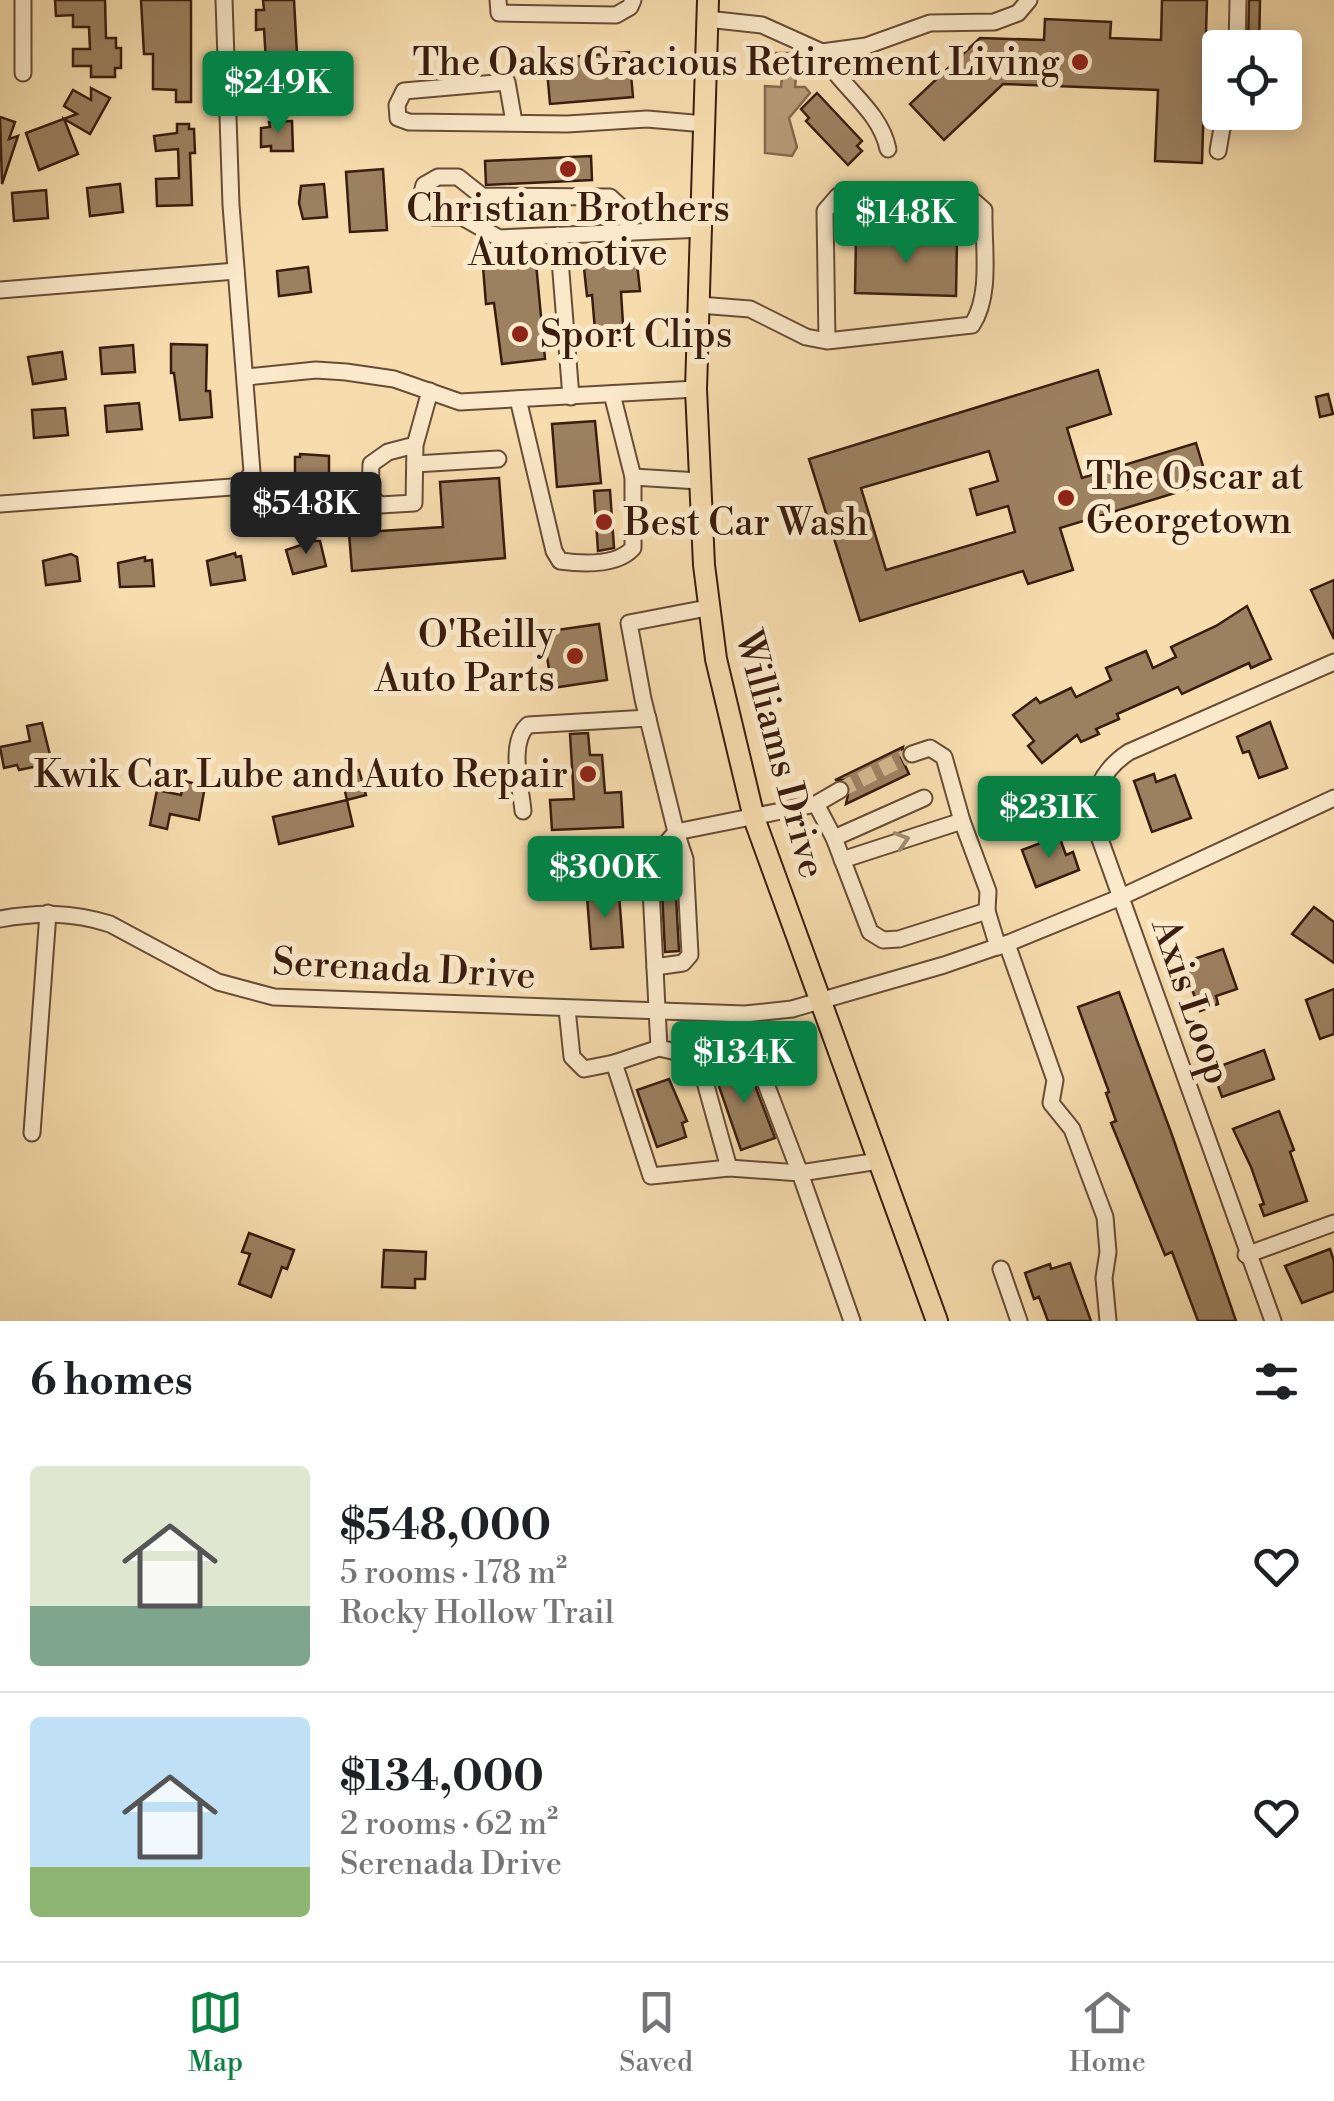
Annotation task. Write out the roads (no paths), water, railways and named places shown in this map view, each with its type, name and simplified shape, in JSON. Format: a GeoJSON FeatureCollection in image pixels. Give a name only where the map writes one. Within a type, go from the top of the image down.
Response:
{"type":"FeatureCollection","features":[{"type":"Feature","properties":{"kind":"main road","name":"Williams Drive"},"geometry":{"type":"LineString","coordinates":[[708,10],[696,389],[707,608],[727,717],[754,818],[937,1321]]}},
{"type":"Feature","properties":{"kind":"street"},"geometry":{"type":"LineString","coordinates":[[23,0],[23,73]]}},
{"type":"Feature","properties":{"kind":"street"},"geometry":{"type":"LineString","coordinates":[[0,504],[232,487],[246,482],[254,466],[236,272],[224,0]]}},
{"type":"Feature","properties":{"kind":"street"},"geometry":{"type":"LineString","coordinates":[[498,0],[499,13],[616,16],[630,7],[633,0]]}},
{"type":"Feature","properties":{"kind":"street"},"geometry":{"type":"LineString","coordinates":[[708,10],[762,25],[822,52],[866,46],[930,24],[994,22],[1018,13],[1028,0]]}},
{"type":"Feature","properties":{"kind":"street"},"geometry":{"type":"LineString","coordinates":[[1237,30],[1238,0]]}},
{"type":"Feature","properties":{"kind":"street"},"geometry":{"type":"LineString","coordinates":[[822,52],[883,127],[888,149]]}},
{"type":"Feature","properties":{"kind":"street"},"geometry":{"type":"LineString","coordinates":[[514,122],[508,82],[404,90],[397,105],[398,118],[408,122],[567,124],[647,119],[705,124]]}},
{"type":"Feature","properties":{"kind":"street"},"geometry":{"type":"LineString","coordinates":[[1218,151],[1222,130]]}},
{"type":"Feature","properties":{"kind":"street"},"geometry":{"type":"LineString","coordinates":[[629,232],[623,208],[610,197],[482,196],[458,178],[438,177],[424,185],[421,193],[422,206],[434,217],[462,217],[499,238],[703,229]]}},
{"type":"Feature","properties":{"kind":"street"},"geometry":{"type":"LineString","coordinates":[[700,305],[750,309],[806,337],[827,341],[972,325],[980,314],[983,293],[984,210],[975,202],[958,198],[838,196],[825,212],[827,341]]}},
{"type":"Feature","properties":{"kind":"street"},"geometry":{"type":"LineString","coordinates":[[558,235],[572,397]]}},
{"type":"Feature","properties":{"kind":"street"},"geometry":{"type":"LineString","coordinates":[[0,290],[236,272]]}},
{"type":"Feature","properties":{"kind":"street"},"geometry":{"type":"LineString","coordinates":[[247,376],[316,370],[346,372],[394,379],[460,402],[696,389]]}},
{"type":"Feature","properties":{"kind":"street"},"geometry":{"type":"LineString","coordinates":[[415,445],[388,452],[371,464],[370,496],[380,505],[414,503],[415,445],[430,391]]}},
{"type":"Feature","properties":{"kind":"street"},"geometry":{"type":"LineString","coordinates":[[518,399],[554,551],[560,561],[614,560],[633,548],[633,477],[612,394]]}},
{"type":"Feature","properties":{"kind":"street"},"geometry":{"type":"LineString","coordinates":[[415,464],[498,458]]}},
{"type":"Feature","properties":{"kind":"street"},"geometry":{"type":"LineString","coordinates":[[633,477],[698,481]]}},
{"type":"Feature","properties":{"kind":"street"},"geometry":{"type":"LineString","coordinates":[[656,967],[682,963],[692,948],[685,859],[628,623],[707,608]]}},
{"type":"Feature","properties":{"kind":"street","name":"Axis Loop"},"geometry":{"type":"LineString","coordinates":[[1272,1321],[1120,897],[1094,818],[1096,791],[1111,767],[1129,752],[1334,662]]}},
{"type":"Feature","properties":{"kind":"street"},"geometry":{"type":"LineString","coordinates":[[523,811],[518,742],[528,725],[648,718]]}},
{"type":"Feature","properties":{"kind":"street"},"geometry":{"type":"LineString","coordinates":[[912,754],[930,748],[944,757],[988,891],[987,911],[1054,1080],[1051,1104],[1072,1129],[1106,1217],[1108,1252],[1104,1278],[1108,1321]]}},
{"type":"Feature","properties":{"kind":"street"},"geometry":{"type":"LineString","coordinates":[[659,1048],[652,859],[676,832],[816,804],[840,790]]}},
{"type":"Feature","properties":{"kind":"street"},"geometry":{"type":"LineString","coordinates":[[834,838],[924,798]]}},
{"type":"Feature","properties":{"kind":"street","name":"Serenada Drive"},"geometry":{"type":"LineString","coordinates":[[0,919],[34,912],[110,924],[198,972],[245,992],[334,1000],[762,1013],[822,1000],[1003,945],[1120,897],[1334,798]]}},
{"type":"Feature","properties":{"kind":"street"},"geometry":{"type":"LineString","coordinates":[[816,804],[834,838],[870,932],[883,940],[899,939],[987,911]]}},
{"type":"Feature","properties":{"kind":"street"},"geometry":{"type":"LineString","coordinates":[[842,860],[962,821]]}},
{"type":"Feature","properties":{"kind":"street"},"geometry":{"type":"LineString","coordinates":[[32,1133],[48,913]]}},
{"type":"Feature","properties":{"kind":"street"},"geometry":{"type":"LineString","coordinates":[[567,1008],[572,1057],[584,1069],[614,1064],[659,1048],[698,1057],[754,1050],[852,1321]]}},
{"type":"Feature","properties":{"kind":"street"},"geometry":{"type":"LineString","coordinates":[[698,1057],[729,1168]]}},
{"type":"Feature","properties":{"kind":"street"},"geometry":{"type":"LineString","coordinates":[[614,1064],[651,1176],[729,1168],[800,1173],[880,1160]]}},
{"type":"Feature","properties":{"kind":"street"},"geometry":{"type":"LineString","coordinates":[[1246,1255],[1334,1223]]}},
{"type":"Feature","properties":{"kind":"street"},"geometry":{"type":"LineString","coordinates":[[1001,1269],[1019,1321]]}},
{"type":"Feature","properties":{"kind":"tunnel"},"geometry":{"type":"LineString","coordinates":[[840,790],[912,754]]}},
{"type":"Feature","properties":{"kind":"place","name":"The Oaks Gracious Retirement Living"},"geometry":{"type":"Point","coordinates":[1080,62]}},
{"type":"Feature","properties":{"kind":"place","name":"Christian Brothers Automotive"},"geometry":{"type":"Point","coordinates":[568,169]}},
{"type":"Feature","properties":{"kind":"place","name":"Sport Clips"},"geometry":{"type":"Point","coordinates":[520,334]}},
{"type":"Feature","properties":{"kind":"place","name":"The Oscar at Georgetown"},"geometry":{"type":"Point","coordinates":[1066,498]}},
{"type":"Feature","properties":{"kind":"place","name":"Best Car Wash"},"geometry":{"type":"Point","coordinates":[604,522]}},
{"type":"Feature","properties":{"kind":"place","name":"O'Reilly Auto Parts"},"geometry":{"type":"Point","coordinates":[575,656]}},
{"type":"Feature","properties":{"kind":"place","name":"Kwik Car Lube and Auto Repair"},"geometry":{"type":"Point","coordinates":[588,774]}}]}
